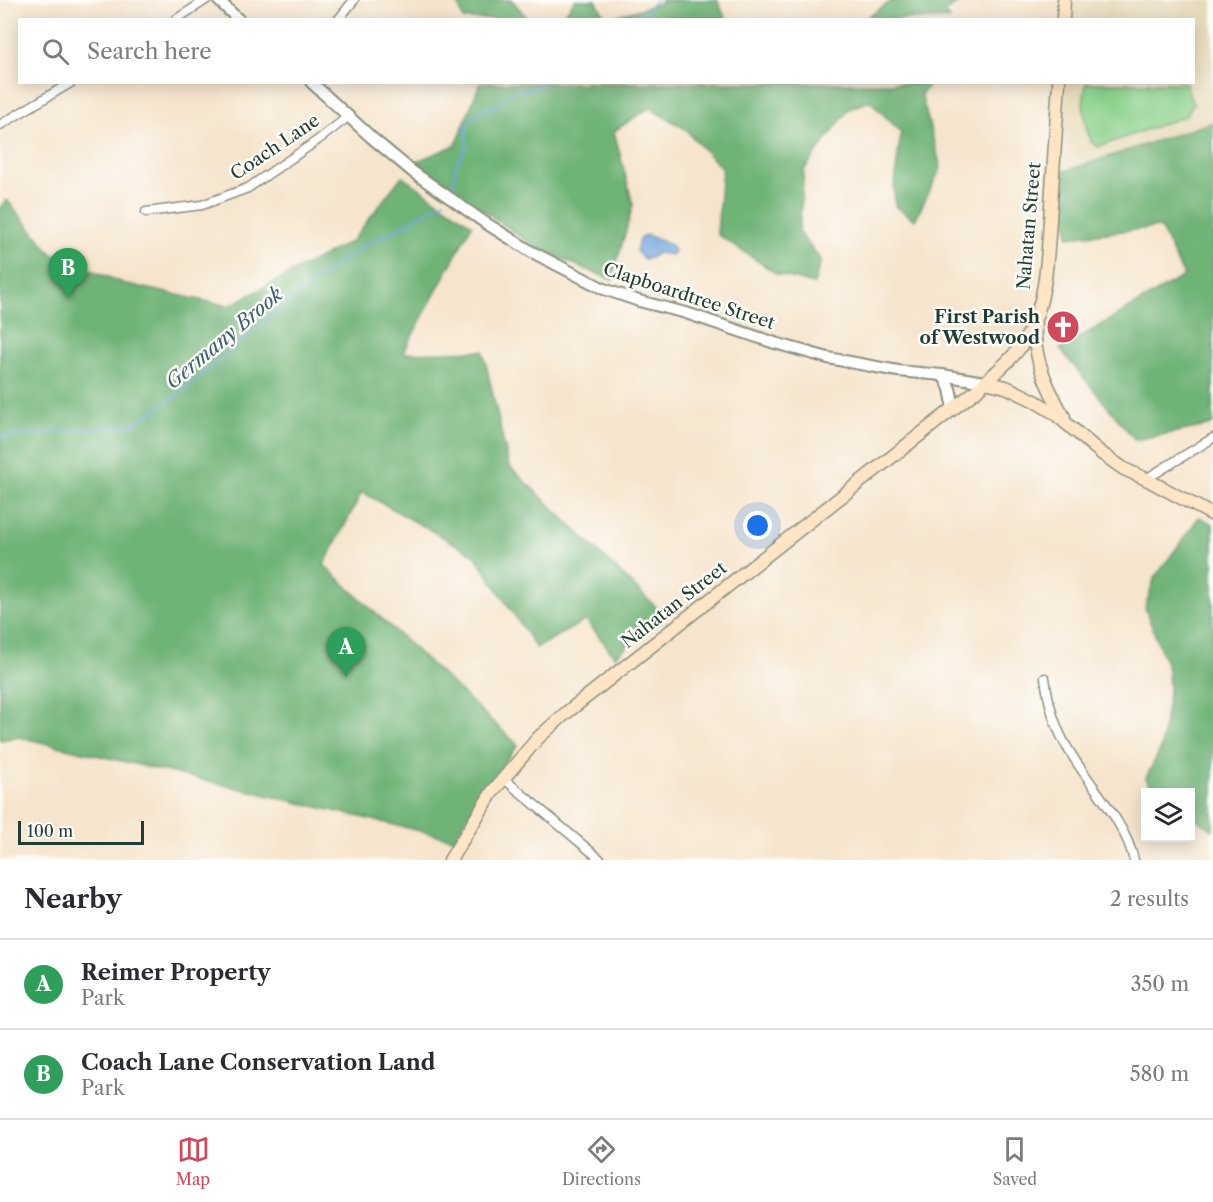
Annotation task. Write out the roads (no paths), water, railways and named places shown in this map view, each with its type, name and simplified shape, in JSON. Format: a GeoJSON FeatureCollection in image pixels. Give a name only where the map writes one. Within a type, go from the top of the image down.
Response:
{"type":"FeatureCollection","features":[{"type":"Feature","properties":{"kind":"main road"},"geometry":{"type":"LineString","coordinates":[[1063,18],[1064,0]]}},
{"type":"Feature","properties":{"kind":"main road","name":"Nahatan Street"},"geometry":{"type":"LineString","coordinates":[[450,860],[493,791],[538,738],[566,713],[952,409],[1012,358],[1025,340],[1036,316],[1043,289],[1059,84]]}},
{"type":"Feature","properties":{"kind":"main road","name":"Clapboardtree Street"},"geometry":{"type":"LineString","coordinates":[[1036,316],[1035,344],[1045,381],[1069,425]]}},
{"type":"Feature","properties":{"kind":"main road","name":"Clapboardtree Street"},"geometry":{"type":"LineString","coordinates":[[985,382],[1006,387],[1033,399],[1053,412],[1101,453],[1124,469],[1213,515]]}},
{"type":"Feature","properties":{"kind":"street"},"geometry":{"type":"LineString","coordinates":[[178,18],[206,0]]}},
{"type":"Feature","properties":{"kind":"street"},"geometry":{"type":"LineString","coordinates":[[218,0],[237,18]]}},
{"type":"Feature","properties":{"kind":"street"},"geometry":{"type":"LineString","coordinates":[[340,18],[354,0]]}},
{"type":"Feature","properties":{"kind":"street"},"geometry":{"type":"LineString","coordinates":[[0,125],[69,84]]}},
{"type":"Feature","properties":{"kind":"street","name":"Clapboardtree Street"},"geometry":{"type":"LineString","coordinates":[[313,84],[413,172],[484,222],[532,252],[604,289],[828,358],[898,371],[985,382]]}},
{"type":"Feature","properties":{"kind":"street","name":"Coach Lane"},"geometry":{"type":"LineString","coordinates":[[146,212],[202,205],[248,188],[349,116]]}},
{"type":"Feature","properties":{"kind":"street"},"geometry":{"type":"LineString","coordinates":[[942,375],[948,381],[951,389],[952,409]]}},
{"type":"Feature","properties":{"kind":"street"},"geometry":{"type":"LineString","coordinates":[[1146,479],[1213,438]]}},
{"type":"Feature","properties":{"kind":"street"},"geometry":{"type":"LineString","coordinates":[[1045,678],[1048,703],[1063,741],[1112,813],[1129,845],[1134,860]]}},
{"type":"Feature","properties":{"kind":"street"},"geometry":{"type":"LineString","coordinates":[[503,778],[601,860]]}},
{"type":"Feature","properties":{"kind":"water"},"geometry":{"type":"Polygon","coordinates":[[[647,235],[671,245],[674,251],[672,255],[658,253],[644,259],[636,251],[639,240],[642,236],[647,235]]]}},
{"type":"Feature","properties":{"kind":"waterway","name":"Germany Brook"},"geometry":{"type":"LineString","coordinates":[[636,18],[657,0]]}},
{"type":"Feature","properties":{"kind":"waterway","name":"Germany Brook"},"geometry":{"type":"LineString","coordinates":[[452,192],[456,165],[466,148],[466,126],[482,109],[492,108],[515,91],[531,89],[540,84]]}},
{"type":"Feature","properties":{"kind":"waterway","name":"Germany Brook"},"geometry":{"type":"LineString","coordinates":[[0,437],[133,425],[186,389],[281,307],[359,248],[398,229],[444,201]]}},
{"type":"Feature","properties":{"kind":"place","name":"Coach Lane Conservation Land"},"geometry":{"type":"Point","coordinates":[68,298]}},
{"type":"Feature","properties":{"kind":"place","name":"First Parish of Westwood"},"geometry":{"type":"Point","coordinates":[1063,327]}},
{"type":"Feature","properties":{"kind":"place","name":"Reimer Property"},"geometry":{"type":"Point","coordinates":[346,677]}}]}
